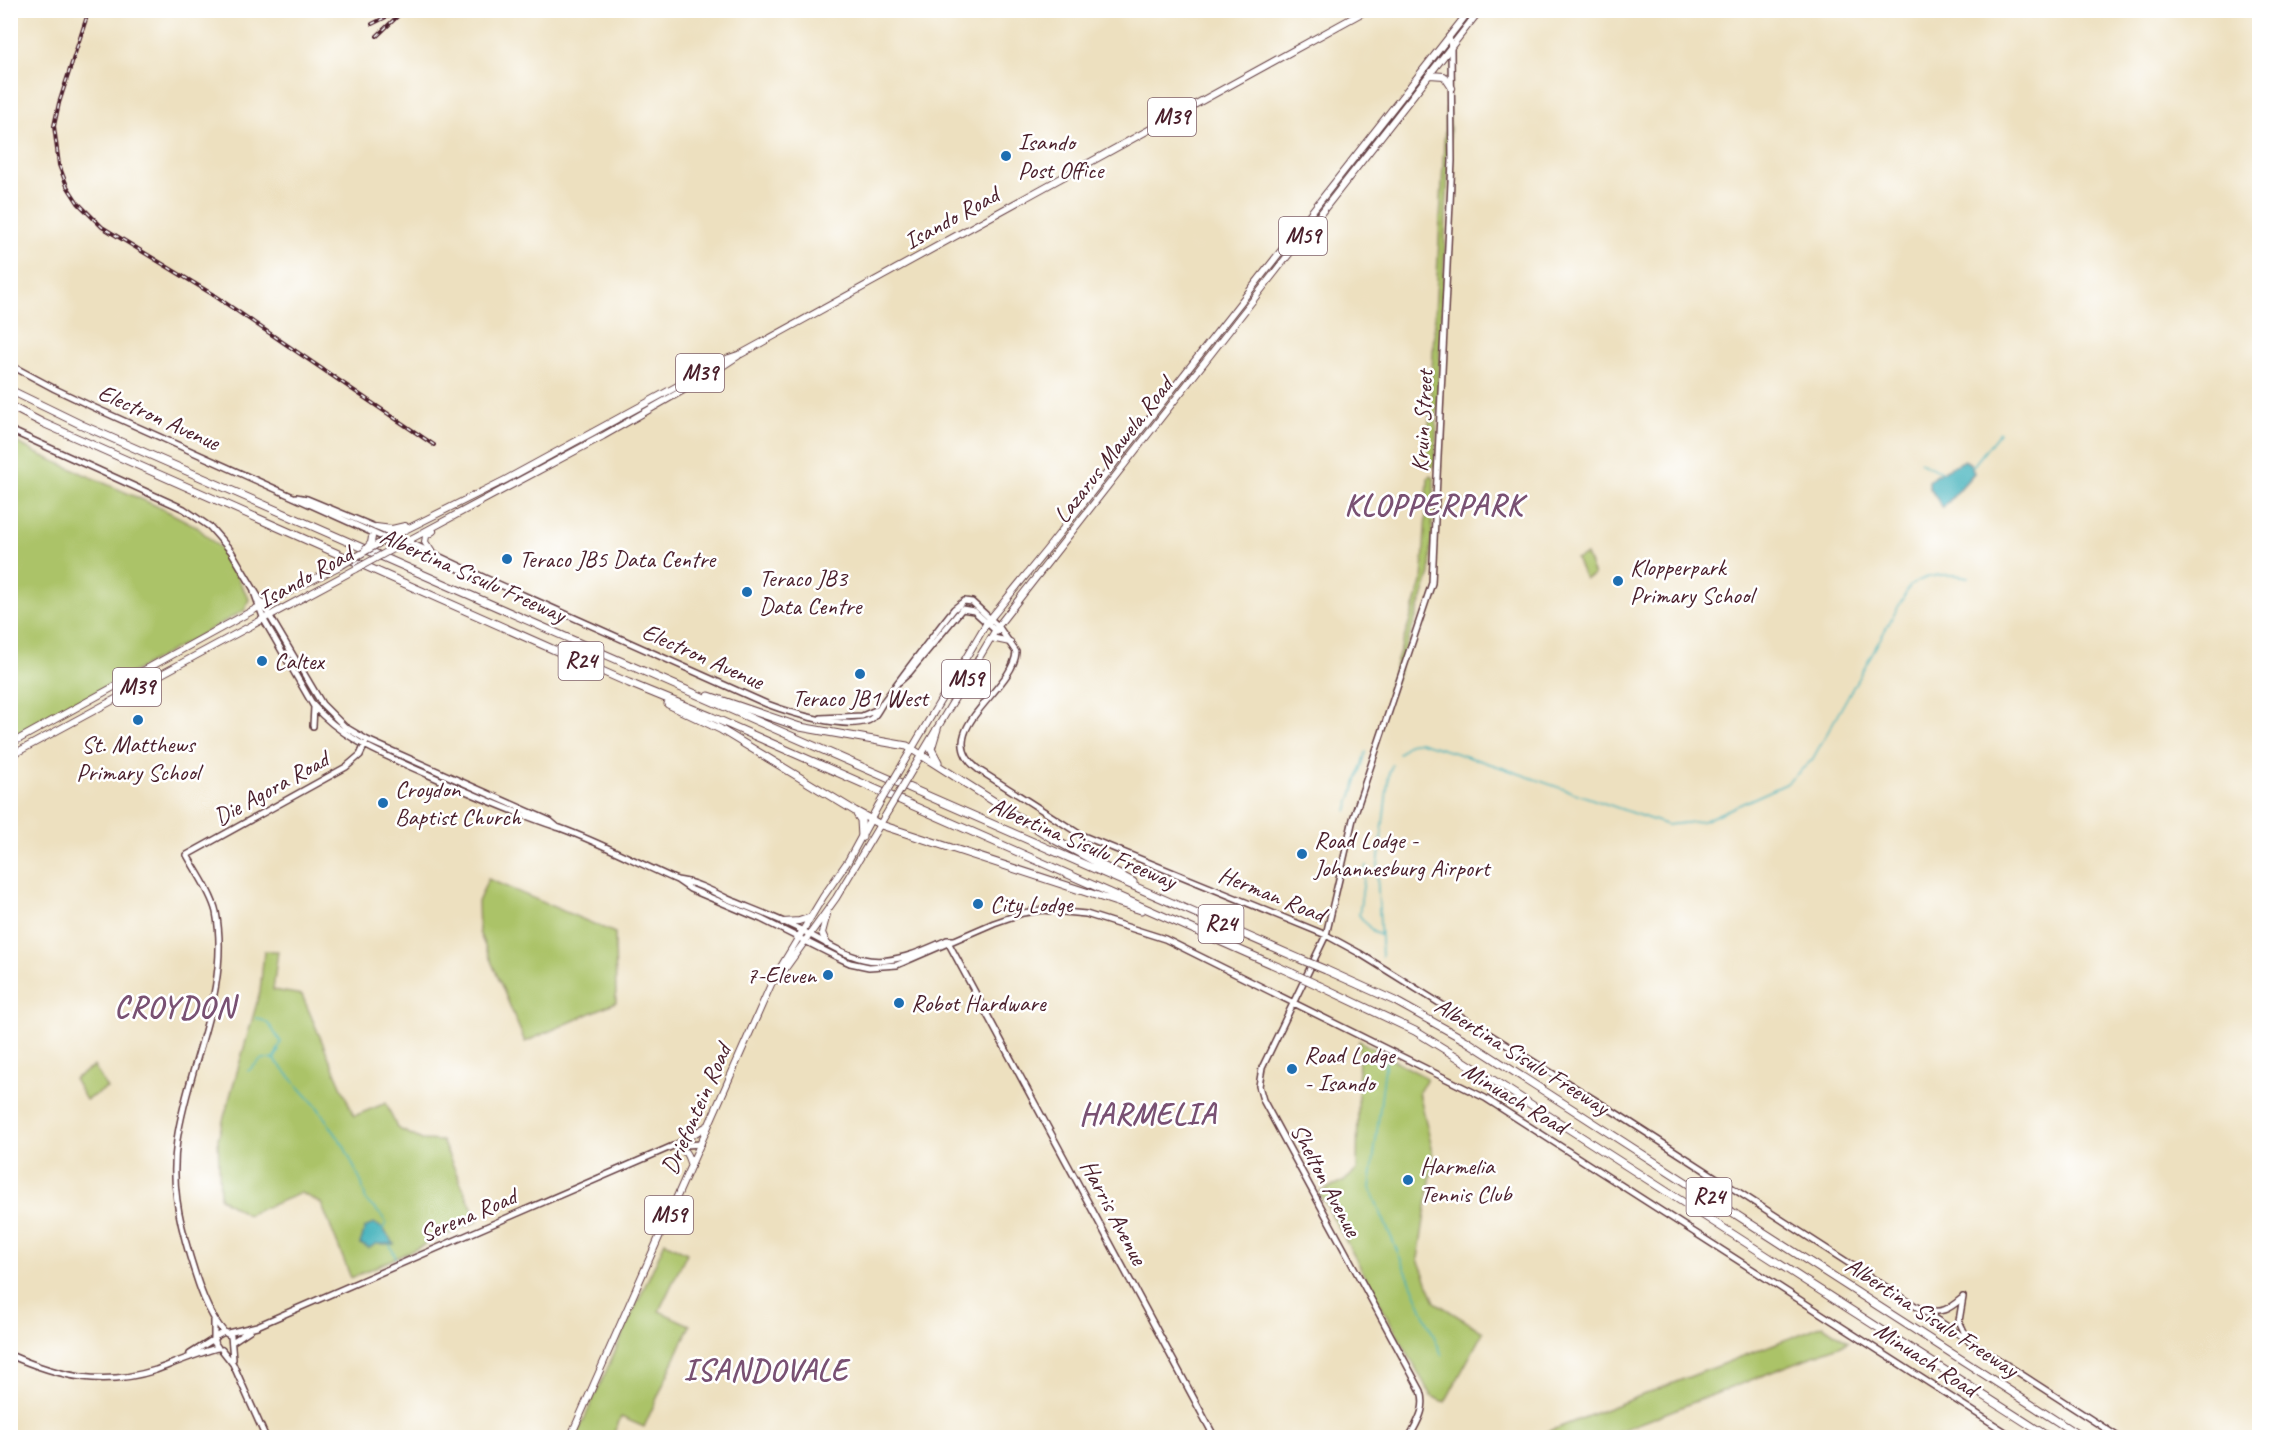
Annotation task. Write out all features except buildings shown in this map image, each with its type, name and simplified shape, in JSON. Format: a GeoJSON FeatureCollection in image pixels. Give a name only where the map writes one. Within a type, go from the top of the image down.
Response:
{"type":"FeatureCollection","features":[{"type":"Feature","properties":{"kind":"highway","name":"Albertina Sisulu Freeway"},"geometry":{"type":"LineString","coordinates":[[10,390],[82,425],[1395,1001],[1465,1040],[2083,1437]]}},
{"type":"Feature","properties":{"kind":"highway","name":"Albertina Sisulu Freeway"},"geometry":{"type":"LineString","coordinates":[[10,406],[43,423],[1292,973],[1415,1031],[2050,1437]]}},
{"type":"Feature","properties":{"kind":"highway"},"geometry":{"type":"LineString","coordinates":[[684,688],[800,727],[902,744],[912,748],[1053,839],[1125,877],[1142,889]]}},
{"type":"Feature","properties":{"kind":"highway"},"geometry":{"type":"LineString","coordinates":[[654,693],[664,702],[720,729],[881,825],[1114,903],[1153,913]]}},
{"type":"Feature","properties":{"kind":"highway"},"geometry":{"type":"LineString","coordinates":[[937,729],[932,752],[948,771]]}},
{"type":"Feature","properties":{"kind":"highway"},"geometry":{"type":"LineString","coordinates":[[855,811],[861,820],[862,837]]}},
{"type":"Feature","properties":{"kind":"main road","name":"Isando Road"},"geometry":{"type":"LineString","coordinates":[[10,756],[444,522],[704,379],[741,354],[1367,10]]}},
{"type":"Feature","properties":{"kind":"main road","name":"Lazarus Mawela Road"},"geometry":{"type":"LineString","coordinates":[[802,930],[862,837],[912,748],[989,621],[1470,10]]}},
{"type":"Feature","properties":{"kind":"main road","name":"Lazarus Mawela Road"},"geometry":{"type":"LineString","coordinates":[[810,935],[881,825],[997,629],[1480,10]]}},
{"type":"Feature","properties":{"kind":"main road","name":"Kruin Street"},"geometry":{"type":"LineString","coordinates":[[1326,935],[1353,819],[1431,588],[1452,161],[1449,37]]}},
{"type":"Feature","properties":{"kind":"main road"},"geometry":{"type":"LineString","coordinates":[[1430,75],[1444,76],[1452,88]]}},
{"type":"Feature","properties":{"kind":"main road"},"geometry":{"type":"LineString","coordinates":[[1193,364],[1207,351],[1216,348]]}},
{"type":"Feature","properties":{"kind":"main road","name":"Isando Road"},"geometry":{"type":"LineString","coordinates":[[10,744],[394,535],[504,480],[729,357],[741,354]]}},
{"type":"Feature","properties":{"kind":"main road","name":"Electron Avenue"},"geometry":{"type":"LineString","coordinates":[[10,365],[71,397],[296,497],[307,499],[398,546],[460,571],[485,578]]}},
{"type":"Feature","properties":{"kind":"main road"},"geometry":{"type":"LineString","coordinates":[[10,430],[195,516],[210,527],[225,543],[261,607],[322,704],[345,727],[366,743]]}},
{"type":"Feature","properties":{"kind":"main road"},"geometry":{"type":"LineString","coordinates":[[431,551],[425,544],[425,539],[444,522]]}},
{"type":"Feature","properties":{"kind":"main road"},"geometry":{"type":"LineString","coordinates":[[363,553],[371,543],[373,532],[418,523]]}},
{"type":"Feature","properties":{"kind":"main road","name":"Electron Avenue"},"geometry":{"type":"LineString","coordinates":[[373,532],[394,535],[431,551],[485,578],[767,704],[795,714],[829,721],[865,722],[873,718],[954,609],[964,601],[972,602],[989,621]]}},
{"type":"Feature","properties":{"kind":"main road","name":"Electron Avenue"},"geometry":{"type":"LineString","coordinates":[[897,683],[909,673],[962,609],[974,611],[989,621]]}},
{"type":"Feature","properties":{"kind":"main road"},"geometry":{"type":"LineString","coordinates":[[268,618],[313,705],[315,713],[313,726]]}},
{"type":"Feature","properties":{"kind":"main road"},"geometry":{"type":"LineString","coordinates":[[989,621],[1010,642]]}},
{"type":"Feature","properties":{"kind":"main road"},"geometry":{"type":"LineString","coordinates":[[991,638],[1010,642]]}},
{"type":"Feature","properties":{"kind":"main road","name":"Herman Road"},"geometry":{"type":"LineString","coordinates":[[1010,642],[1016,650],[1014,663],[964,733],[963,750],[973,765],[1081,835],[1326,935],[1414,986],[1590,1101],[1626,1121],[2120,1437]]}},
{"type":"Feature","properties":{"kind":"main road"},"geometry":{"type":"LineString","coordinates":[[313,705],[337,728],[525,817],[558,828],[677,879],[687,881],[802,930],[864,960],[909,956],[950,941]]}},
{"type":"Feature","properties":{"kind":"main road","name":"Die Agora Road"},"geometry":{"type":"LineString","coordinates":[[213,1318],[187,1245],[175,1193],[179,1127],[214,999],[219,959],[215,909],[187,855],[346,767],[360,755],[366,743]]}},
{"type":"Feature","properties":{"kind":"main road"},"geometry":{"type":"LineString","coordinates":[[677,879],[690,889],[850,963],[874,967],[897,965],[950,941]]}},
{"type":"Feature","properties":{"kind":"main road"},"geometry":{"type":"LineString","coordinates":[[827,944],[822,933],[828,910]]}},
{"type":"Feature","properties":{"kind":"main road","name":"Minuach Road"},"geometry":{"type":"LineString","coordinates":[[950,941],[1023,912],[1042,910],[1075,912],[1165,939],[1485,1098],[2015,1437]]}},
{"type":"Feature","properties":{"kind":"main road"},"geometry":{"type":"LineString","coordinates":[[783,922],[799,921],[811,917]]}},
{"type":"Feature","properties":{"kind":"main road","name":"Driefontein Road"},"geometry":{"type":"LineString","coordinates":[[570,1437],[692,1166],[739,1054],[773,980],[802,930]]}},
{"type":"Feature","properties":{"kind":"main road","name":"Driefontein Road"},"geometry":{"type":"LineString","coordinates":[[768,993],[810,935]]}},
{"type":"Feature","properties":{"kind":"main road","name":"Shelton Avenue"},"geometry":{"type":"LineString","coordinates":[[1326,935],[1262,1068],[1259,1079],[1261,1095],[1421,1391],[1422,1413],[1409,1437]]}},
{"type":"Feature","properties":{"kind":"main road","name":"Harris Avenue"},"geometry":{"type":"LineString","coordinates":[[950,941],[1215,1437]]}},
{"type":"Feature","properties":{"kind":"main road"},"geometry":{"type":"LineString","coordinates":[[675,1145],[709,1125]]}},
{"type":"Feature","properties":{"kind":"main road","name":"Serena Road"},"geometry":{"type":"LineString","coordinates":[[215,1338],[226,1332],[251,1328],[675,1145],[701,1144]]}},
{"type":"Feature","properties":{"kind":"main road"},"geometry":{"type":"LineString","coordinates":[[675,1145],[686,1152],[692,1166]]}},
{"type":"Feature","properties":{"kind":"main road"},"geometry":{"type":"LineString","coordinates":[[1921,1309],[1942,1311],[1962,1298],[1959,1321],[1969,1340]]}},
{"type":"Feature","properties":{"kind":"main road"},"geometry":{"type":"LineString","coordinates":[[213,1318],[226,1332],[232,1344],[238,1375]]}},
{"type":"Feature","properties":{"kind":"main road"},"geometry":{"type":"LineString","coordinates":[[213,1318],[215,1338],[220,1349],[231,1360],[266,1437]]}},
{"type":"Feature","properties":{"kind":"main road","name":"Serena Road"},"geometry":{"type":"LineString","coordinates":[[220,1349],[232,1344],[251,1328]]}},
{"type":"Feature","properties":{"kind":"main road"},"geometry":{"type":"LineString","coordinates":[[187,1357],[215,1338]]}},
{"type":"Feature","properties":{"kind":"main road"},"geometry":{"type":"LineString","coordinates":[[10,1355],[57,1374],[87,1378],[138,1374],[187,1357],[220,1349]]}},
{"type":"Feature","properties":{"kind":"green space"},"geometry":{"type":"Polygon","coordinates":[[[1446,108],[1450,128],[1435,464],[1431,468],[1427,464],[1446,108]]]}},
{"type":"Feature","properties":{"kind":"green space"},"geometry":{"type":"Polygon","coordinates":[[[11,439],[38,454],[159,507],[196,526],[222,550],[249,599],[245,610],[11,740],[11,439]]]}},
{"type":"Feature","properties":{"kind":"green space"},"geometry":{"type":"Polygon","coordinates":[[[1430,475],[1434,478],[1434,487],[1430,574],[1391,694],[1387,692],[1422,582],[1430,475]]]}},
{"type":"Feature","properties":{"kind":"green space"},"geometry":{"type":"Polygon","coordinates":[[[1586,555],[1594,575],[1585,579],[1576,559],[1586,555]]]}},
{"type":"Feature","properties":{"kind":"green space"},"geometry":{"type":"Polygon","coordinates":[[[488,879],[615,933],[616,1002],[525,1042],[479,932],[478,902],[488,879]]]}},
{"type":"Feature","properties":{"kind":"green space"},"geometry":{"type":"Polygon","coordinates":[[[264,951],[278,951],[273,990],[302,995],[354,1116],[386,1103],[397,1128],[422,1140],[442,1141],[478,1221],[351,1278],[321,1203],[301,1193],[247,1215],[220,1198],[218,1138],[260,992],[264,951]]]}},
{"type":"Feature","properties":{"kind":"green space"},"geometry":{"type":"Polygon","coordinates":[[[1359,1041],[1427,1078],[1419,1092],[1433,1162],[1418,1259],[1435,1302],[1483,1332],[1445,1402],[1431,1396],[1319,1192],[1344,1181],[1357,1170],[1359,1041]]]}},
{"type":"Feature","properties":{"kind":"green space"},"geometry":{"type":"Polygon","coordinates":[[[94,1066],[107,1088],[86,1100],[74,1079],[94,1066]]]}},
{"type":"Feature","properties":{"kind":"green space"},"geometry":{"type":"Polygon","coordinates":[[[665,1242],[687,1253],[659,1311],[690,1325],[644,1427],[621,1417],[612,1437],[576,1437],[665,1242]]]}},
{"type":"Feature","properties":{"kind":"green space"},"geometry":{"type":"Polygon","coordinates":[[[1823,1325],[1849,1342],[1604,1437],[1534,1437],[1823,1325]]]}},
{"type":"Feature","properties":{"kind":"water"},"geometry":{"type":"Polygon","coordinates":[[[1964,460],[1971,464],[1974,473],[1943,508],[1929,487],[1929,481],[1964,460]]]}},
{"type":"Feature","properties":{"kind":"water"},"geometry":{"type":"Polygon","coordinates":[[[374,1223],[383,1229],[394,1244],[376,1244],[369,1248],[360,1244],[365,1228],[374,1223]]]}},
{"type":"Feature","properties":{"kind":"waterway"},"geometry":{"type":"LineString","coordinates":[[1973,466],[2000,432]]}},
{"type":"Feature","properties":{"kind":"waterway"},"geometry":{"type":"LineString","coordinates":[[1920,462],[1941,472]]}},
{"type":"Feature","properties":{"kind":"waterway"},"geometry":{"type":"LineString","coordinates":[[1399,754],[1408,744],[1420,742],[1667,825],[1703,821],[1786,784],[1812,760],[1910,586],[1931,576],[1968,577]]}},
{"type":"Feature","properties":{"kind":"waterway"},"geometry":{"type":"LineString","coordinates":[[1347,811],[1366,752]]}},
{"type":"Feature","properties":{"kind":"waterway"},"geometry":{"type":"LineString","coordinates":[[1382,957],[1377,874],[1389,773],[1392,765]]}},
{"type":"Feature","properties":{"kind":"waterway"},"geometry":{"type":"LineString","coordinates":[[1366,865],[1359,915],[1373,932],[1380,935]]}},
{"type":"Feature","properties":{"kind":"waterway"},"geometry":{"type":"LineString","coordinates":[[256,1018],[269,1024],[281,1042],[274,1059],[279,1051]]}},
{"type":"Feature","properties":{"kind":"waterway"},"geometry":{"type":"LineString","coordinates":[[248,1071],[262,1059],[274,1059],[318,1108],[344,1146],[362,1184],[366,1201],[386,1223],[383,1229]]}},
{"type":"Feature","properties":{"kind":"waterway"},"geometry":{"type":"LineString","coordinates":[[1386,1059],[1370,1188],[1442,1355]]}},
{"type":"Feature","properties":{"kind":"waterway"},"geometry":{"type":"LineString","coordinates":[[390,1245],[396,1258]]}},
{"type":"Feature","properties":{"kind":"railway"},"geometry":{"type":"LineString","coordinates":[[89,10],[59,103],[54,126],[59,165],[67,186],[78,203],[102,227],[212,294],[434,445]]}},
{"type":"Feature","properties":{"kind":"railway"},"geometry":{"type":"LineString","coordinates":[[377,36],[404,10]]}},
{"type":"Feature","properties":{"kind":"railway"},"geometry":{"type":"LineString","coordinates":[[372,24],[396,12]]}},
{"type":"Feature","properties":{"kind":"place","name":"Isando Post Office"},"geometry":{"type":"Point","coordinates":[1006,156]}},
{"type":"Feature","properties":{"kind":"place","name":"Teraco JB5 Data Centre"},"geometry":{"type":"Point","coordinates":[507,559]}},
{"type":"Feature","properties":{"kind":"place","name":"Klopperpark Primary School"},"geometry":{"type":"Point","coordinates":[1618,581]}},
{"type":"Feature","properties":{"kind":"place","name":"Teraco JB3 Data Centre"},"geometry":{"type":"Point","coordinates":[747,592]}},
{"type":"Feature","properties":{"kind":"place","name":"Caltex"},"geometry":{"type":"Point","coordinates":[262,661]}},
{"type":"Feature","properties":{"kind":"place","name":"Teraco JB1 West"},"geometry":{"type":"Point","coordinates":[860,674]}},
{"type":"Feature","properties":{"kind":"place","name":"St. Matthews Primary School"},"geometry":{"type":"Point","coordinates":[138,720]}},
{"type":"Feature","properties":{"kind":"place","name":"Croydon Baptist Church"},"geometry":{"type":"Point","coordinates":[383,803]}},
{"type":"Feature","properties":{"kind":"place","name":"Road Lodge - Johannesburg Airport"},"geometry":{"type":"Point","coordinates":[1302,854]}},
{"type":"Feature","properties":{"kind":"place","name":"City Lodge"},"geometry":{"type":"Point","coordinates":[978,904]}},
{"type":"Feature","properties":{"kind":"place","name":"7-Eleven"},"geometry":{"type":"Point","coordinates":[828,975]}},
{"type":"Feature","properties":{"kind":"place","name":"Robot Hardware"},"geometry":{"type":"Point","coordinates":[899,1003]}},
{"type":"Feature","properties":{"kind":"place","name":"Road Lodge - Isando"},"geometry":{"type":"Point","coordinates":[1292,1069]}},
{"type":"Feature","properties":{"kind":"place","name":"Harmelia Tennis Club"},"geometry":{"type":"Point","coordinates":[1408,1180]}},
{"type":"Feature","properties":{"kind":"district","name":"KLOPPERPARK"},"geometry":{"type":"Point","coordinates":[1434,505]}},
{"type":"Feature","properties":{"kind":"district","name":"CROYDON"},"geometry":{"type":"Point","coordinates":[175,1007]}},
{"type":"Feature","properties":{"kind":"district","name":"HARMELIA"},"geometry":{"type":"Point","coordinates":[1148,1114]}},
{"type":"Feature","properties":{"kind":"district","name":"ISANDOVALE"},"geometry":{"type":"Point","coordinates":[766,1370]}}]}
